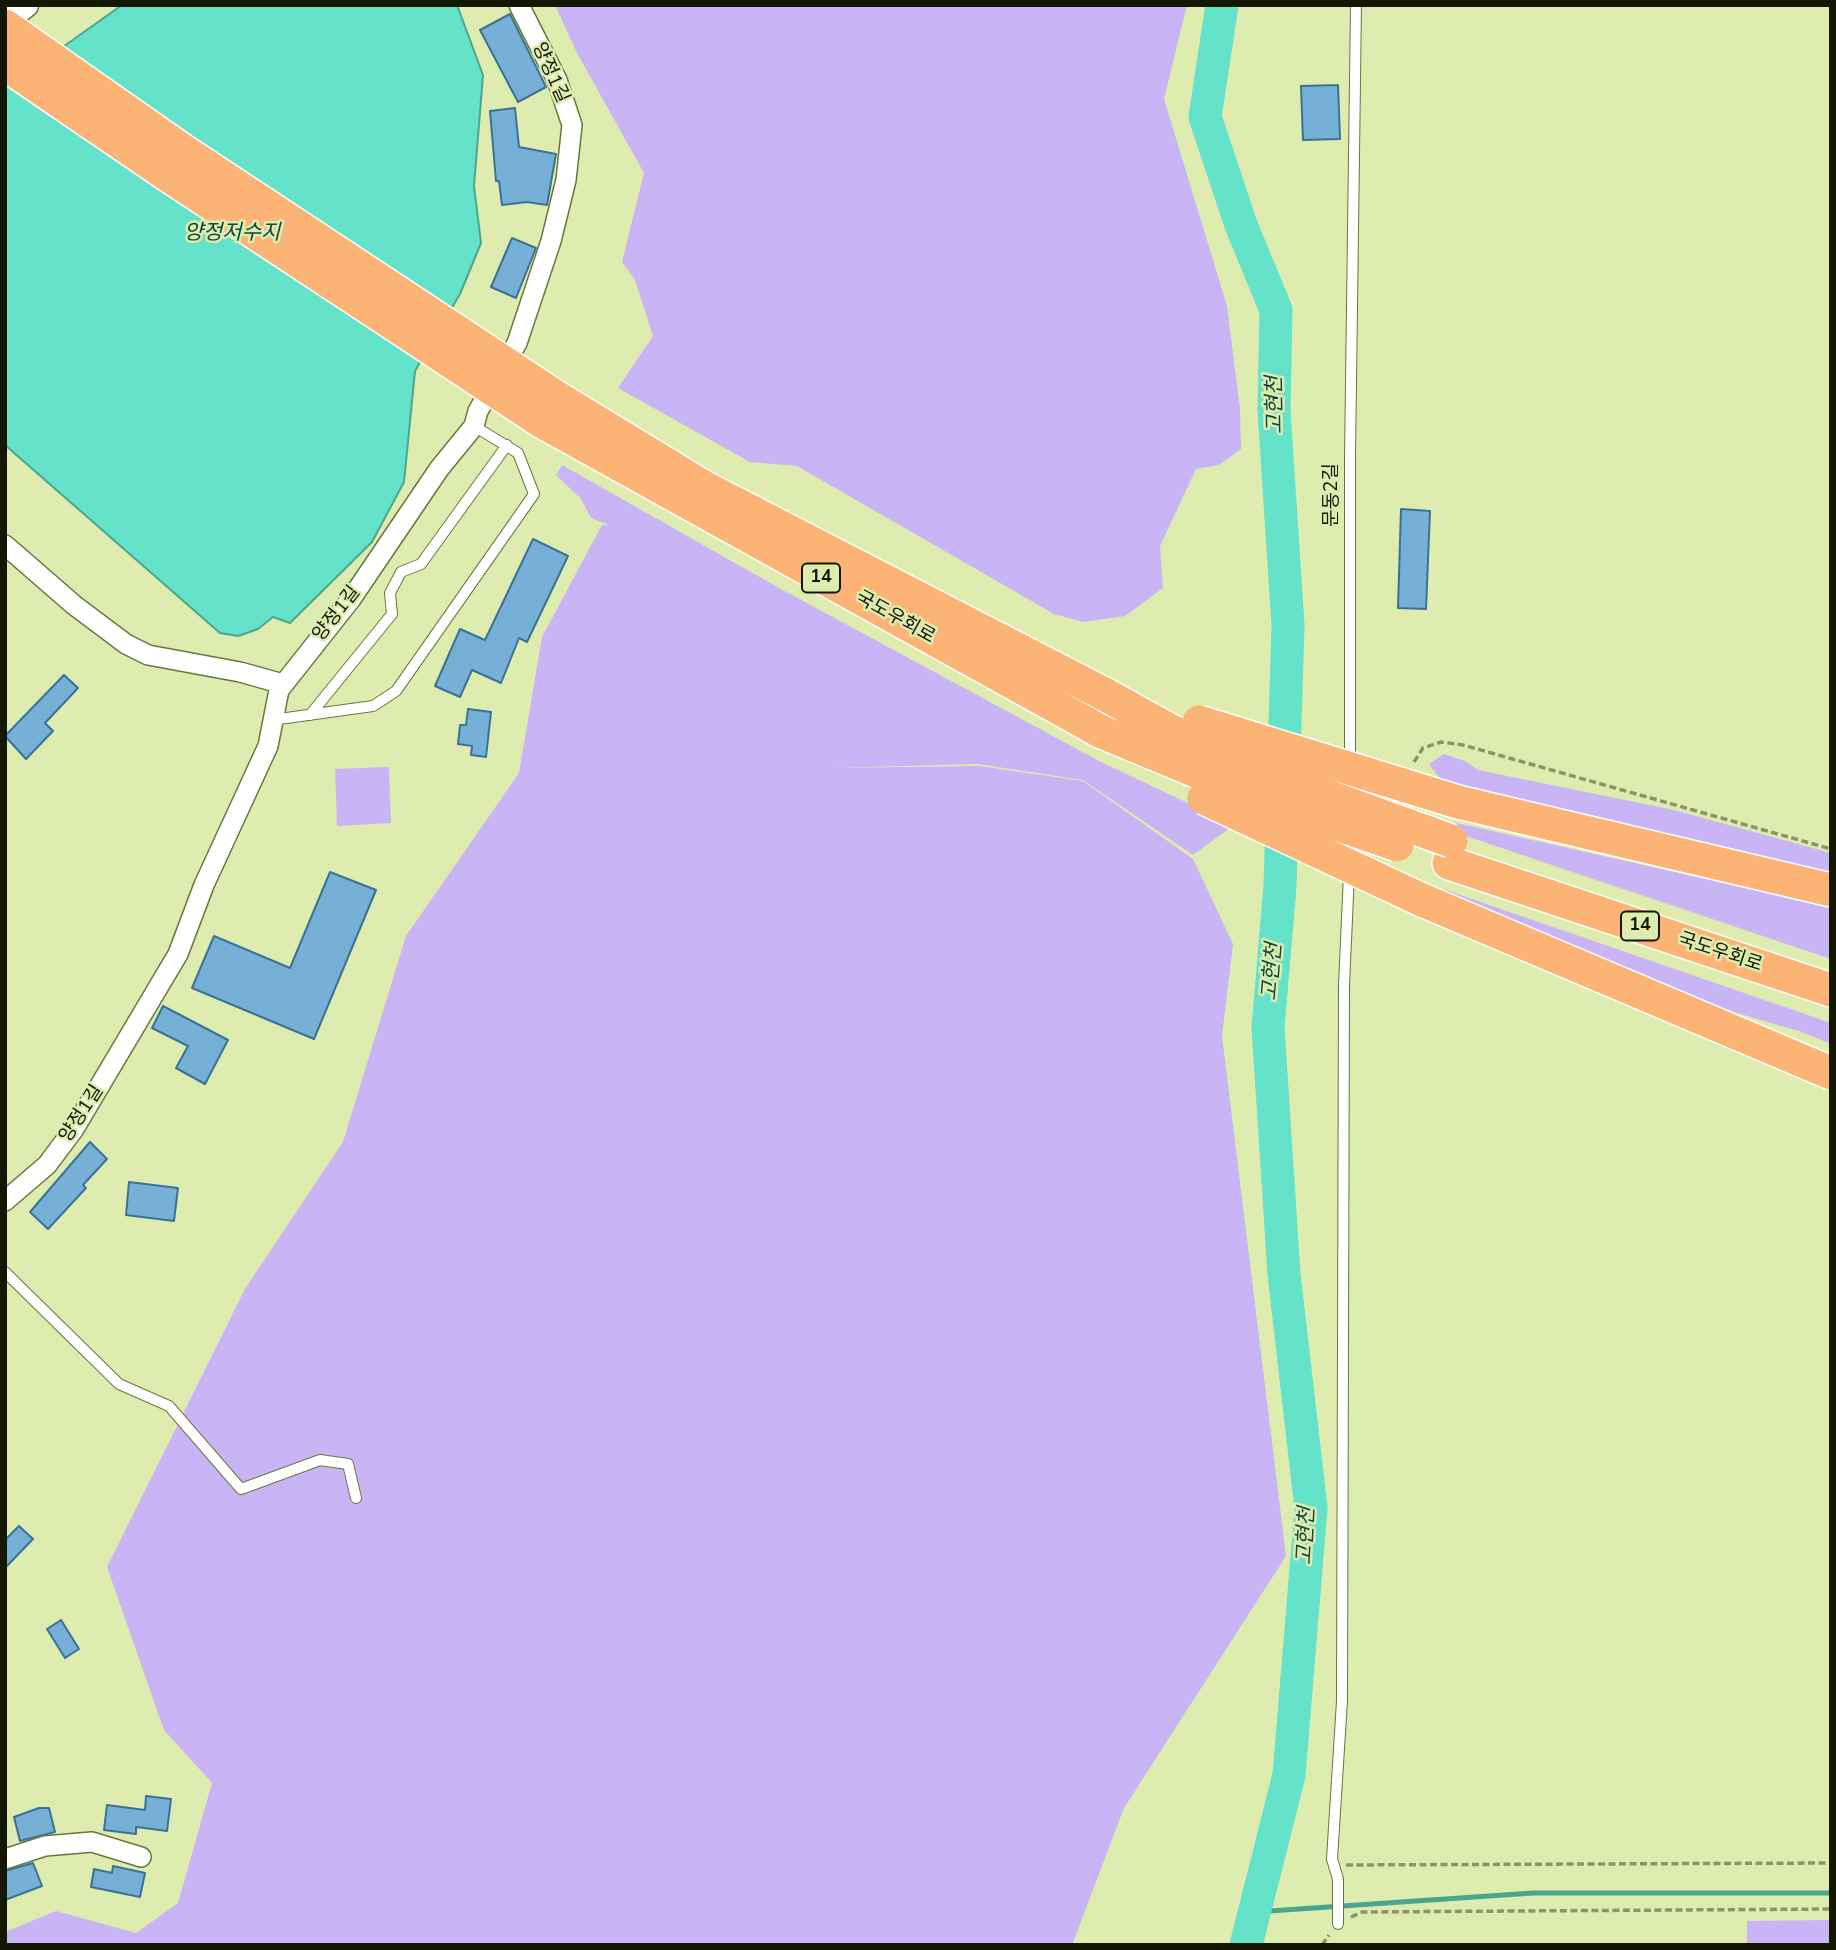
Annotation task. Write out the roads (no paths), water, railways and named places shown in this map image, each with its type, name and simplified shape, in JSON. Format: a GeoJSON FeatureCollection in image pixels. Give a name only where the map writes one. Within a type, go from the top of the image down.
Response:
{"type":"FeatureCollection","features":[{"type":"Feature","properties":{"kind":"highway","name":"14"},"geometry":{"type":"LineString","coordinates":[[5,24],[549,409]]}},
{"type":"Feature","properties":{"kind":"highway","name":"14"},"geometry":{"type":"LineString","coordinates":[[5,64],[166,174],[549,409]]}},
{"type":"Feature","properties":{"kind":"highway","name":"국도우회로"},"geometry":{"type":"LineString","coordinates":[[549,409],[1106,695]]}},
{"type":"Feature","properties":{"kind":"highway","name":"국도우회로"},"geometry":{"type":"LineString","coordinates":[[549,409],[1102,732]]}},
{"type":"Feature","properties":{"kind":"highway","name":"14"},"geometry":{"type":"LineString","coordinates":[[1106,695],[1171,731],[1450,852]]}},
{"type":"Feature","properties":{"kind":"highway"},"geometry":{"type":"LineString","coordinates":[[1106,695],[1163,710],[1458,802],[1831,890]]}},
{"type":"Feature","properties":{"kind":"highway","name":"14"},"geometry":{"type":"LineString","coordinates":[[1102,732],[1256,796],[1450,852]]}},
{"type":"Feature","properties":{"kind":"highway"},"geometry":{"type":"LineString","coordinates":[[1102,732],[1176,785],[1422,900],[1831,1073]]}},
{"type":"Feature","properties":{"kind":"highway","name":"국도우회로"},"geometry":{"type":"LineString","coordinates":[[1450,852],[1831,966]]}},
{"type":"Feature","properties":{"kind":"highway","name":"국도우회로"},"geometry":{"type":"LineString","coordinates":[[1450,852],[1831,990]]}},
{"type":"Feature","properties":{"kind":"highway"},"geometry":{"type":"LineString","coordinates":[[1731,1031],[1772,1035],[1831,1056]]}},
{"type":"Feature","properties":{"kind":"street"},"geometry":{"type":"LineString","coordinates":[[5,24],[26,5]]}},
{"type":"Feature","properties":{"kind":"street","name":"양정1길"},"geometry":{"type":"LineString","coordinates":[[5,1201],[47,1165],[74,1129],[178,954],[204,885],[268,746],[271,720],[283,684],[351,599],[439,468],[474,426],[478,411],[517,343],[551,241],[566,180],[572,125],[558,80],[520,5]]}},
{"type":"Feature","properties":{"kind":"street"},"geometry":{"type":"LineString","coordinates":[[5,545],[126,644],[148,655],[240,672],[283,684]]}},
{"type":"Feature","properties":{"kind":"street"},"geometry":{"type":"LineString","coordinates":[[5,1859],[45,1846],[92,1842],[141,1857]]}},
{"type":"Feature","properties":{"kind":"lane","name":"문동2길"},"geometry":{"type":"LineString","coordinates":[[1349,843],[1350,457],[1356,5]]}},
{"type":"Feature","properties":{"kind":"lane"},"geometry":{"type":"LineString","coordinates":[[271,720],[373,706],[397,691],[534,494],[518,453],[474,426]]}},
{"type":"Feature","properties":{"kind":"lane"},"geometry":{"type":"LineString","coordinates":[[310,715],[392,614],[390,593],[401,572],[421,564],[507,445]]}},
{"type":"Feature","properties":{"kind":"lane"},"geometry":{"type":"LineString","coordinates":[[1338,1924],[1338,1879],[1332,1859],[1342,1701],[1344,985],[1349,857]]}},
{"type":"Feature","properties":{"kind":"lane"},"geometry":{"type":"LineString","coordinates":[[5,1272],[119,1384],[169,1406],[241,1489],[320,1460],[348,1464],[356,1498]]}},
{"type":"Feature","properties":{"kind":"water","name":"양정저수지"},"geometry":{"type":"Polygon","coordinates":[[[122,5],[457,5],[483,75],[474,186],[481,243],[460,294],[415,371],[404,482],[372,542],[290,623],[273,617],[258,629],[238,636],[220,633],[5,445],[5,88],[122,5]]]}},
{"type":"Feature","properties":{"kind":"waterway","name":"고현천"},"geometry":{"type":"LineString","coordinates":[[1222,5],[1205,117],[1241,225],[1276,310],[1274,410],[1288,625],[1280,886],[1268,1028],[1284,1274],[1311,1508],[1289,1775],[1246,1945]]}},
{"type":"Feature","properties":{"kind":"waterway"},"geometry":{"type":"LineString","coordinates":[[1255,1912],[1533,1893],[1831,1893]]}}]}
